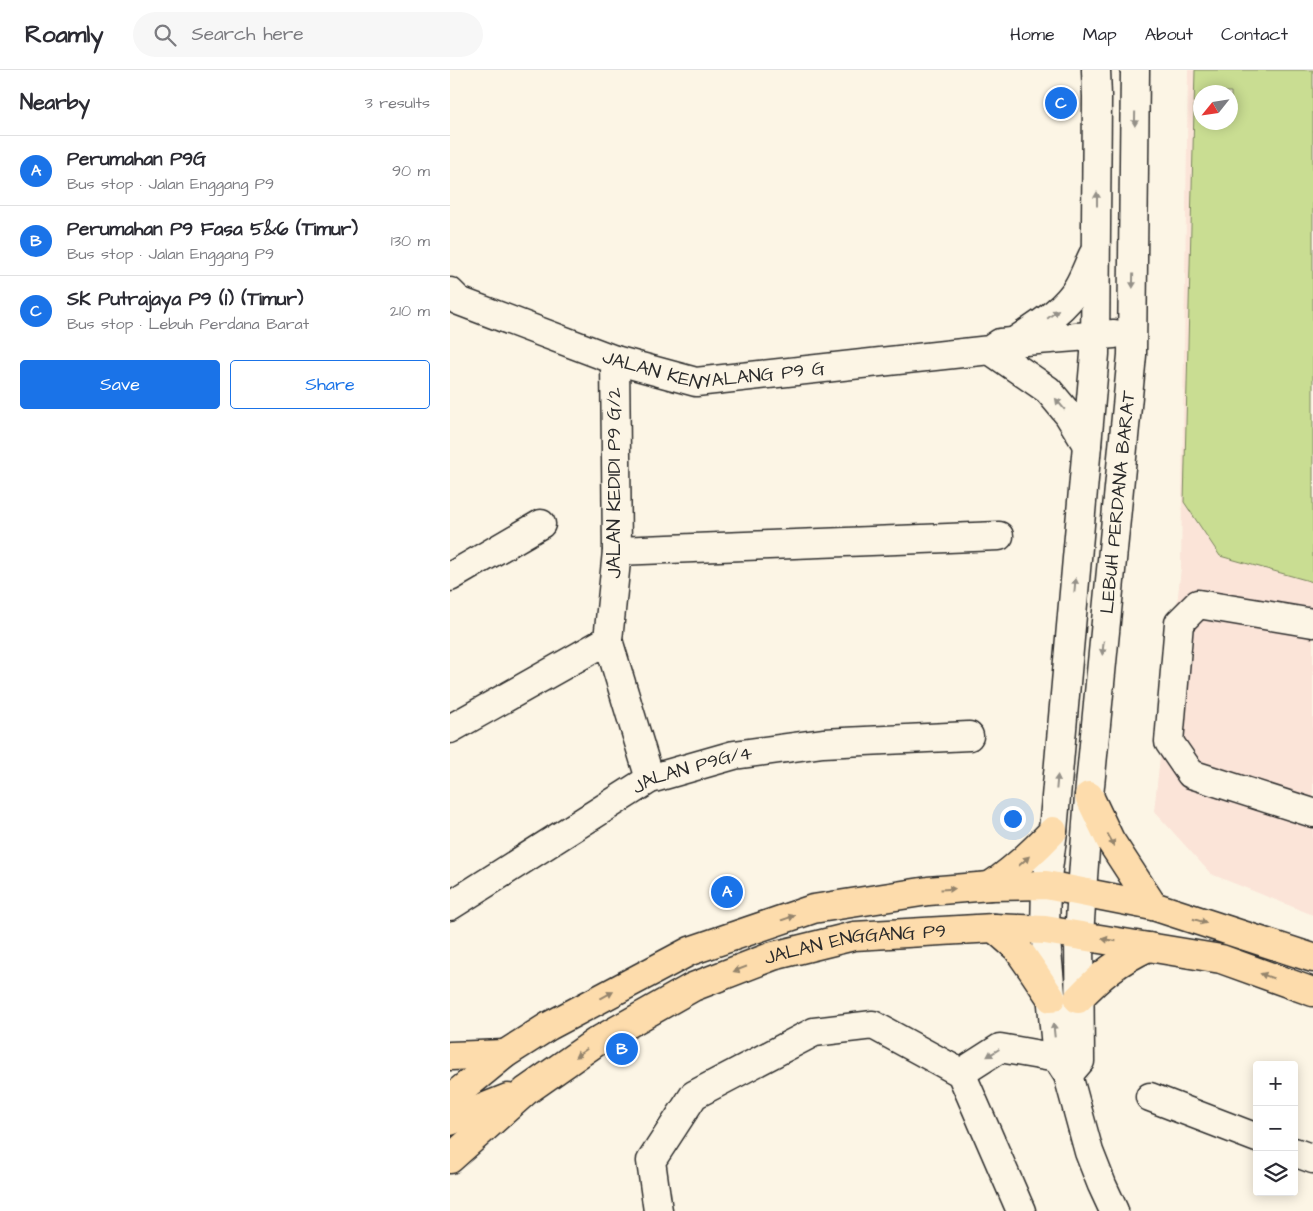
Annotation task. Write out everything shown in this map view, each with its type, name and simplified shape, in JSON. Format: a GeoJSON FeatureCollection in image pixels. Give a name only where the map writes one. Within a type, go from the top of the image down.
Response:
{"type":"FeatureCollection","features":[{"type":"Feature","properties":{"kind":"main road"},"geometry":{"type":"LineString","coordinates":[[1089,796],[1110,840],[1153,906]]}},
{"type":"Feature","properties":{"kind":"main road"},"geometry":{"type":"LineString","coordinates":[[990,886],[1011,873],[1030,856],[1053,830]]}},
{"type":"Feature","properties":{"kind":"main road","name":"JALAN ENGGANG P9"},"geometry":{"type":"LineString","coordinates":[[450,1098],[505,1054],[549,1026],[690,951],[813,909],[928,890],[1046,885],[1082,891],[1153,906],[1312,956]]}},
{"type":"Feature","properties":{"kind":"main road"},"geometry":{"type":"LineString","coordinates":[[994,928],[1017,948],[1034,970],[1051,998]]}},
{"type":"Feature","properties":{"kind":"main road","name":"JALAN ENGGANG P9"},"geometry":{"type":"LineString","coordinates":[[450,1159],[526,1091],[596,1042],[693,987],[773,956],[854,936],[994,928],[1045,930],[1221,959],[1313,992]]}},
{"type":"Feature","properties":{"kind":"main road"},"geometry":{"type":"LineString","coordinates":[[1078,999],[1100,976],[1126,957],[1148,947]]}},
{"type":"Feature","properties":{"kind":"main road"},"geometry":{"type":"LineString","coordinates":[[450,1056],[505,1054]]}},
{"type":"Feature","properties":{"kind":"main road"},"geometry":{"type":"LineString","coordinates":[[450,1121],[526,1091]]}},
{"type":"Feature","properties":{"kind":"street","name":"LEBUH PERDANA BARAT"},"geometry":{"type":"LineString","coordinates":[[1096,70],[1096,345],[1053,830],[1046,885],[1045,930],[1051,998],[1062,1066],[1089,1152],[1114,1211]]}},
{"type":"Feature","properties":{"kind":"street","name":"LEBUH PERDANA BARAT"},"geometry":{"type":"LineString","coordinates":[[1062,1066],[1080,1061],[1078,999],[1082,891],[1089,796],[1132,344],[1135,70]]}},
{"type":"Feature","properties":{"kind":"street"},"geometry":{"type":"LineString","coordinates":[[1087,445],[1068,414],[1048,390],[1001,349],[1057,311],[1069,299],[1078,288],[1096,248]]}},
{"type":"Feature","properties":{"kind":"street","name":"JALAN KENYALANG P9 G"},"geometry":{"type":"LineString","coordinates":[[450,292],[459,301],[615,360],[696,382],[1001,349],[1132,344]]}},
{"type":"Feature","properties":{"kind":"street","name":"JALAN KEDIDI P9 G/2"},"geometry":{"type":"LineString","coordinates":[[615,360],[617,551],[608,640],[650,779]]}},
{"type":"Feature","properties":{"kind":"street"},"geometry":{"type":"LineString","coordinates":[[450,577],[541,524]]}},
{"type":"Feature","properties":{"kind":"street"},"geometry":{"type":"LineString","coordinates":[[617,551],[999,536]]}},
{"type":"Feature","properties":{"kind":"street"},"geometry":{"type":"LineString","coordinates":[[1313,623],[1198,604],[1179,623],[1169,742],[1192,774],[1313,814]]}},
{"type":"Feature","properties":{"kind":"street"},"geometry":{"type":"LineString","coordinates":[[450,729],[608,640]]}},
{"type":"Feature","properties":{"kind":"street","name":"JALAN P9G/4"},"geometry":{"type":"LineString","coordinates":[[450,906],[650,779],[734,755],[813,744],[969,736]]}},
{"type":"Feature","properties":{"kind":"street"},"geometry":{"type":"LineString","coordinates":[[658,1211],[651,1161],[694,1095],[814,1032],[873,1025],[961,1073],[1021,1211]]}},
{"type":"Feature","properties":{"kind":"street"},"geometry":{"type":"LineString","coordinates":[[961,1073],[1000,1048],[1062,1066]]}},
{"type":"Feature","properties":{"kind":"street"},"geometry":{"type":"LineString","coordinates":[[1150,1097],[1253,1136]]}},
{"type":"Feature","properties":{"kind":"street"},"geometry":{"type":"LineString","coordinates":[[1298,1153],[1313,1159]]}},
{"type":"Feature","properties":{"kind":"shaded area"},"geometry":{"type":"Polygon","coordinates":[[[1188,70],[1313,70],[1313,915],[1211,874],[1154,811],[1181,568],[1188,70]]]}},
{"type":"Feature","properties":{"kind":"green space"},"geometry":{"type":"Polygon","coordinates":[[[1195,70],[1313,70],[1313,582],[1220,556],[1184,502],[1193,130],[1238,130],[1238,85],[1195,85],[1195,70]]]}},
{"type":"Feature","properties":{"kind":"place","name":"SK Putrajaya P9 (1) (Timur)"},"geometry":{"type":"Point","coordinates":[1061,103]}},
{"type":"Feature","properties":{"kind":"place","name":"Perumahan P9G"},"geometry":{"type":"Point","coordinates":[727,892]}},
{"type":"Feature","properties":{"kind":"place","name":"Perumahan P9 Fasa 5&6 (Timur)"},"geometry":{"type":"Point","coordinates":[622,1049]}}]}
